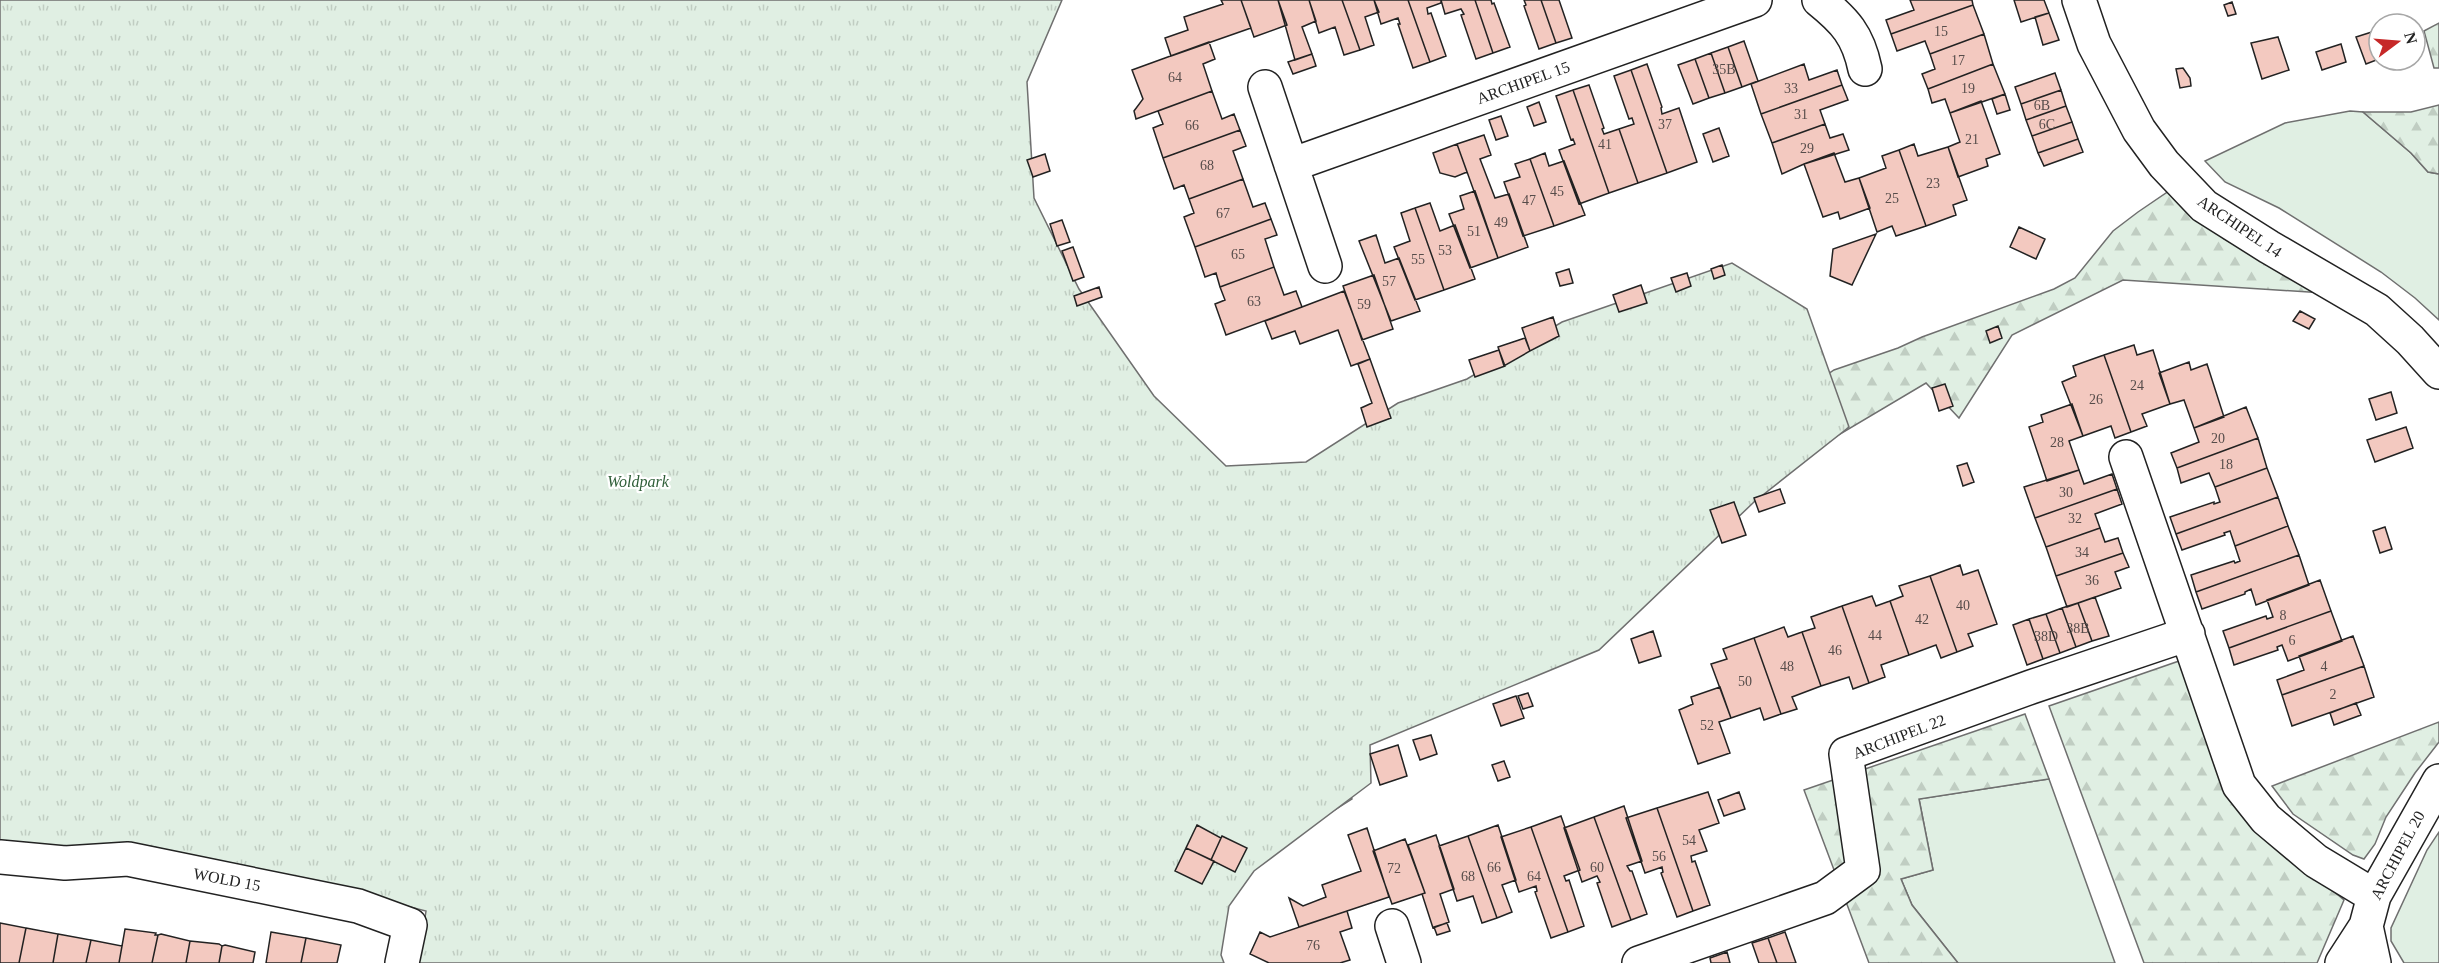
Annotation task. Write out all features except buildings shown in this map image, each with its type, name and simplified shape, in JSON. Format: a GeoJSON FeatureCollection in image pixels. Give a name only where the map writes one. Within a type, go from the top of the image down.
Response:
{"type":"FeatureCollection","features":[{"type":"Feature","properties":{"kind":"street","name":"ARCHIPEL 15"},"geometry":{"type":"LineString","coordinates":[[1291,165],[1755,0]]}},
{"type":"Feature","properties":{"kind":"street"},"geometry":{"type":"LineString","coordinates":[[1819,0],[1843,20],[1861,48],[1865,69]]}},
{"type":"Feature","properties":{"kind":"street","name":"ARCHIPEL 14"},"geometry":{"type":"LineString","coordinates":[[2079,0],[2094,44],[2139,130],[2164,164],[2204,206],[2377,310],[2410,340],[2439,372]]}},
{"type":"Feature","properties":{"kind":"street"},"geometry":{"type":"LineString","coordinates":[[1265,87],[1325,266]]}},
{"type":"Feature","properties":{"kind":"street"},"geometry":{"type":"LineString","coordinates":[[2126,457],[2239,785],[2266,819],[2370,911],[2374,963]]}},
{"type":"Feature","properties":{"kind":"street","name":"ARCHIPEL 22"},"geometry":{"type":"LineString","coordinates":[[1639,963],[1825,898],[1863,870],[1846,754],[2031,687],[2188,634]]}},
{"type":"Feature","properties":{"kind":"street","name":"ARCHIPEL 20"},"geometry":{"type":"LineString","coordinates":[[2342,963],[2439,781]]}},
{"type":"Feature","properties":{"kind":"street","name":"WOLD 15"},"geometry":{"type":"LineString","coordinates":[[0,856],[65,863],[128,859],[358,906],[410,924],[402,963]]}},
{"type":"Feature","properties":{"kind":"street"},"geometry":{"type":"LineString","coordinates":[[1392,926],[1404,963]]}},
{"type":"Feature","properties":{"kind":"green space","name":"Woldpark"},"geometry":{"type":"Polygon","coordinates":[[[0,0],[1062,0],[1027,82],[1034,198],[1079,289],[1154,396],[1226,466],[1306,462],[1398,403],[1467,379],[1562,322],[1732,263],[1807,309],[1849,427],[1754,502],[1599,650],[1370,745],[1371,783],[1254,871],[1229,906],[1221,955],[1224,963],[418,963],[426,911],[285,875],[0,841],[0,0]]]}},
{"type":"Feature","properties":{"kind":"green space"},"geometry":{"type":"Polygon","coordinates":[[[2439,23],[2439,68],[2434,68],[2427,42],[2427,29],[2439,23]]]}},
{"type":"Feature","properties":{"kind":"green space"},"geometry":{"type":"Polygon","coordinates":[[[2439,105],[2439,174],[2428,172],[2411,153],[2363,112],[2411,112],[2439,105]]]}},
{"type":"Feature","properties":{"kind":"green space"},"geometry":{"type":"Polygon","coordinates":[[[2350,111],[2363,112],[2411,153],[2428,172],[2439,174],[2439,320],[2381,272],[2279,208],[2225,182],[2205,161],[2285,123],[2350,111]]]}},
{"type":"Feature","properties":{"kind":"green space"},"geometry":{"type":"Polygon","coordinates":[[[2169,191],[2224,239],[2324,293],[2123,280],[2012,335],[1959,418],[1926,383],[1744,491],[1334,748],[1352,799],[1245,867],[1048,963],[1753,425],[1834,370],[2054,289],[2075,278],[2113,231],[2169,191]]]}},
{"type":"Feature","properties":{"kind":"green space"},"geometry":{"type":"Polygon","coordinates":[[[2182,660],[2308,870],[2344,900],[2317,963],[2144,963],[2049,706],[2182,660]]]}},
{"type":"Feature","properties":{"kind":"green space"},"geometry":{"type":"Polygon","coordinates":[[[2025,714],[2049,779],[1919,799],[1933,870],[1901,879],[1912,905],[1958,963],[1869,963],[1804,790],[2025,714]]]}},
{"type":"Feature","properties":{"kind":"green space"},"geometry":{"type":"Polygon","coordinates":[[[2439,722],[2439,742],[2386,817],[2375,844],[2364,859],[2353,855],[2293,814],[2272,786],[2439,722]]]}},
{"type":"Feature","properties":{"kind":"green space"},"geometry":{"type":"Polygon","coordinates":[[[2049,779],[2115,963],[1958,963],[1912,905],[1901,879],[1933,870],[1919,799],[2049,779]]]}},
{"type":"Feature","properties":{"kind":"green space"},"geometry":{"type":"Polygon","coordinates":[[[2439,832],[2439,963],[2404,963],[2391,941],[2391,928],[2427,850],[2439,832]]]}}]}
